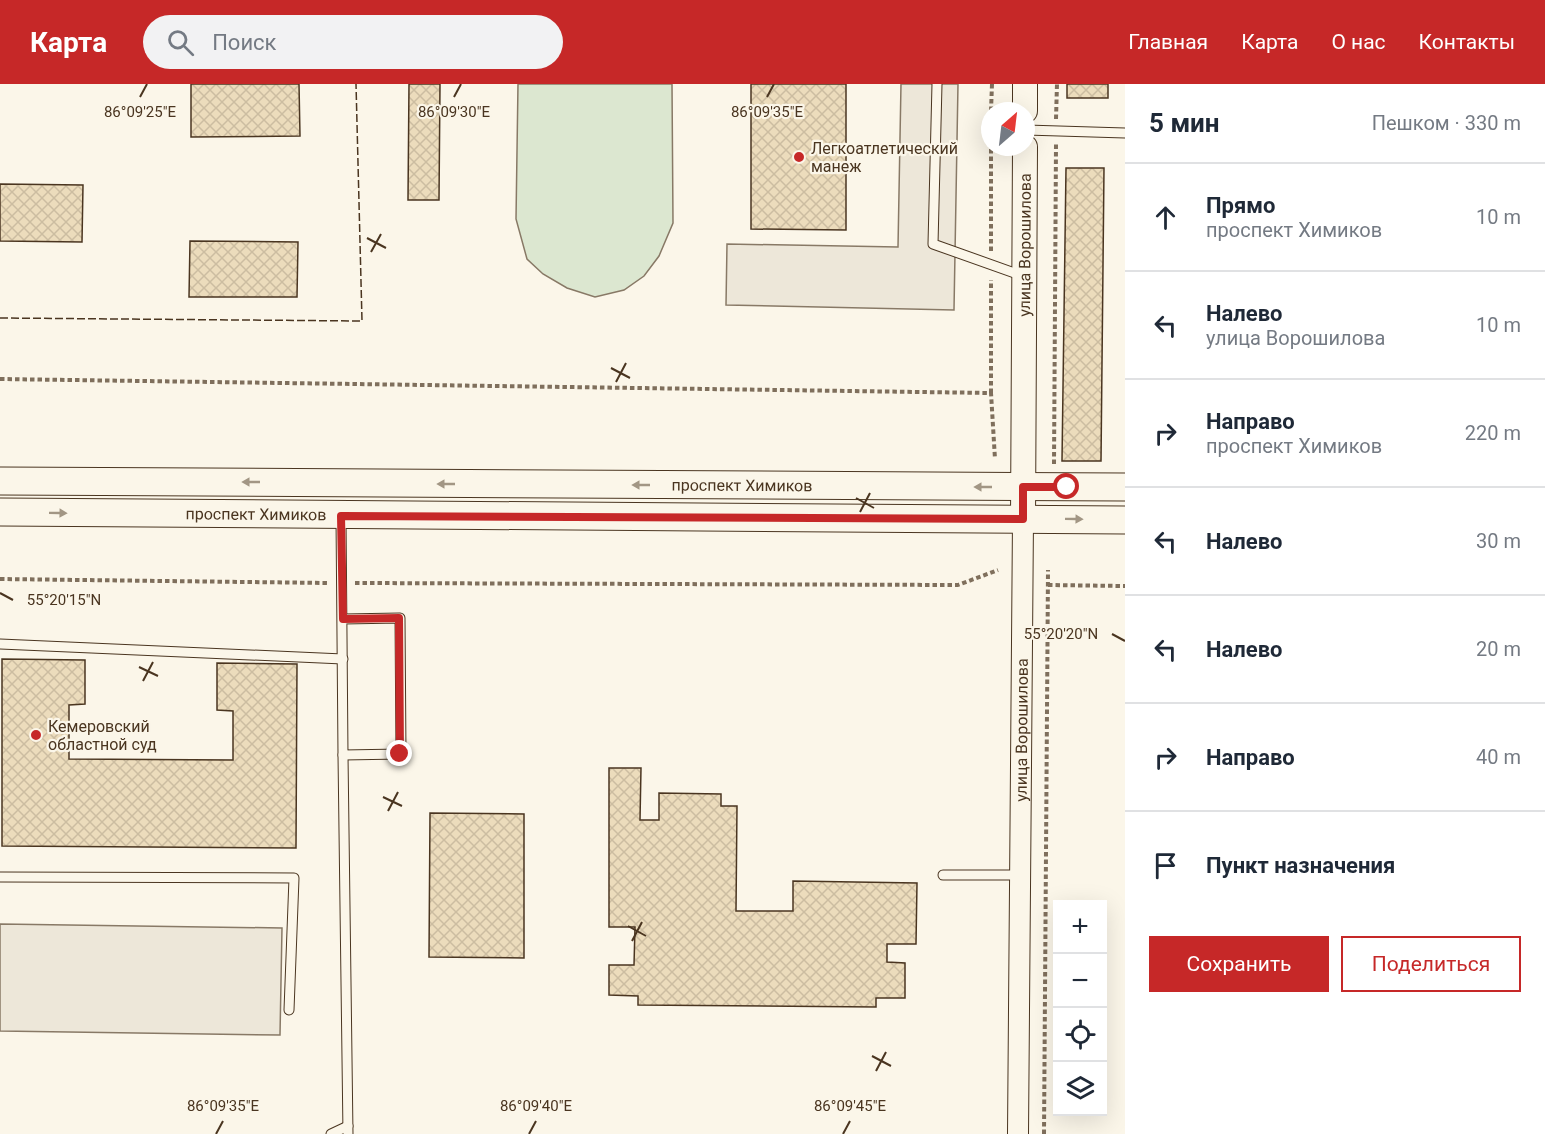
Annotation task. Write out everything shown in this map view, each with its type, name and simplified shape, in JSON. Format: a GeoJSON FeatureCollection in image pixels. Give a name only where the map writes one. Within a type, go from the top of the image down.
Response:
{"type":"FeatureCollection","features":[{"type":"Feature","properties":{"kind":"main road","name":"проспект Химиков"},"geometry":{"type":"LineString","coordinates":[[0,481],[1125,487]]}},
{"type":"Feature","properties":{"kind":"main road","name":"проспект Химиков"},"geometry":{"type":"LineString","coordinates":[[0,512],[1125,520]]}},
{"type":"Feature","properties":{"kind":"street"},"geometry":{"type":"LineString","coordinates":[[1025,84],[1025,102]]}},
{"type":"Feature","properties":{"kind":"street","name":"улица Ворошилова"},"geometry":{"type":"LineString","coordinates":[[1018,1134],[1025,156]]}},
{"type":"Feature","properties":{"kind":"lane"},"geometry":{"type":"LineString","coordinates":[[937,84],[933,244],[1024,276]]}},
{"type":"Feature","properties":{"kind":"lane"},"geometry":{"type":"LineString","coordinates":[[1035,130],[1125,133]]}},
{"type":"Feature","properties":{"kind":"lane"},"geometry":{"type":"LineString","coordinates":[[331,1134],[348,1130],[341,516]]}},
{"type":"Feature","properties":{"kind":"lane"},"geometry":{"type":"LineString","coordinates":[[343,619],[399,618],[400,743],[400,754],[343,755]]}},
{"type":"Feature","properties":{"kind":"lane"},"geometry":{"type":"LineString","coordinates":[[0,644],[342,659]]}},
{"type":"Feature","properties":{"kind":"lane"},"geometry":{"type":"LineString","coordinates":[[943,875],[1020,875]]}},
{"type":"Feature","properties":{"kind":"lane"},"geometry":{"type":"LineString","coordinates":[[0,877],[294,878],[289,1010]]}},
{"type":"Feature","properties":{"kind":"path"},"geometry":{"type":"LineString","coordinates":[[992,84],[992,102]]}},
{"type":"Feature","properties":{"kind":"path"},"geometry":{"type":"LineString","coordinates":[[1054,468],[1057,84]]}},
{"type":"Feature","properties":{"kind":"path"},"geometry":{"type":"LineString","coordinates":[[0,378],[991,393],[995,459]]}},
{"type":"Feature","properties":{"kind":"path"},"geometry":{"type":"LineString","coordinates":[[0,579],[342,583],[958,585],[998,570]]}},
{"type":"Feature","properties":{"kind":"path"},"geometry":{"type":"LineString","coordinates":[[1044,1134],[1048,570]]}},
{"type":"Feature","properties":{"kind":"path"},"geometry":{"type":"LineString","coordinates":[[1048,585],[1125,586]]}},
{"type":"Feature","properties":{"kind":"green space"},"geometry":{"type":"Polygon","coordinates":[[[518,84],[672,84],[673,223],[659,256],[644,276],[624,290],[595,297],[567,288],[543,274],[527,259],[516,219],[518,84]]]}},
{"type":"Feature","properties":{"kind":"shaded area"},"geometry":{"type":"Polygon","coordinates":[[[901,84],[958,84],[954,310],[726,305],[727,244],[898,247],[901,84]]]}},
{"type":"Feature","properties":{"kind":"shaded area"},"geometry":{"type":"Polygon","coordinates":[[[0,924],[282,928],[280,1035],[0,1031],[0,924]]]}},
{"type":"Feature","properties":{"kind":"building"},"geometry":{"type":"Polygon","coordinates":[[[191,84],[299,84],[300,136],[191,137],[191,84]]]}},
{"type":"Feature","properties":{"kind":"building"},"geometry":{"type":"Polygon","coordinates":[[[409,84],[440,84],[439,200],[408,200],[409,84]]]}},
{"type":"Feature","properties":{"kind":"building","name":"Легкоатлетический манеж"},"geometry":{"type":"Polygon","coordinates":[[[751,84],[846,84],[846,230],[751,229],[751,84]]]}},
{"type":"Feature","properties":{"kind":"building"},"geometry":{"type":"Polygon","coordinates":[[[1067,84],[1108,84],[1108,98],[1067,98],[1067,84]]]}},
{"type":"Feature","properties":{"kind":"building"},"geometry":{"type":"Polygon","coordinates":[[[1066,168],[1104,168],[1101,461],[1062,461],[1066,168]]]}},
{"type":"Feature","properties":{"kind":"building"},"geometry":{"type":"Polygon","coordinates":[[[0,184],[83,185],[82,242],[0,241],[0,184]]]}},
{"type":"Feature","properties":{"kind":"building"},"geometry":{"type":"Polygon","coordinates":[[[190,241],[298,242],[297,297],[189,297],[190,241]]]}},
{"type":"Feature","properties":{"kind":"building","name":"Кемеровский областной суд"},"geometry":{"type":"Polygon","coordinates":[[[2,659],[85,660],[85,704],[69,705],[69,759],[233,760],[233,711],[217,710],[217,663],[297,664],[296,848],[2,846],[2,659]]]}},
{"type":"Feature","properties":{"kind":"building"},"geometry":{"type":"Polygon","coordinates":[[[609,768],[641,768],[640,820],[659,820],[659,793],[721,794],[721,806],[737,806],[736,911],[793,911],[793,881],[917,883],[916,944],[887,944],[887,962],[905,963],[905,998],[876,998],[876,1007],[638,1005],[638,996],[609,995],[609,965],[634,965],[635,927],[609,927],[609,768]]]}},
{"type":"Feature","properties":{"kind":"building"},"geometry":{"type":"Polygon","coordinates":[[[430,813],[524,814],[524,958],[429,957],[430,813]]]}},
{"type":"Feature","properties":{"kind":"fence"},"geometry":{"type":"LineString","coordinates":[[0,318],[362,321],[356,84]]}},
{"type":"Feature","properties":{"kind":"place","name":"Легкоатлетический манеж"},"geometry":{"type":"Point","coordinates":[799,157]}},
{"type":"Feature","properties":{"kind":"place","name":"Кемеровский областной суд"},"geometry":{"type":"Point","coordinates":[36,735]}},
{"type":"Feature","properties":{"kind":"route"},"geometry":{"type":"LineString","coordinates":[[400,754],[399,618],[343,619],[341,516],[1023,519],[1023,487],[1067,487]]}}]}
